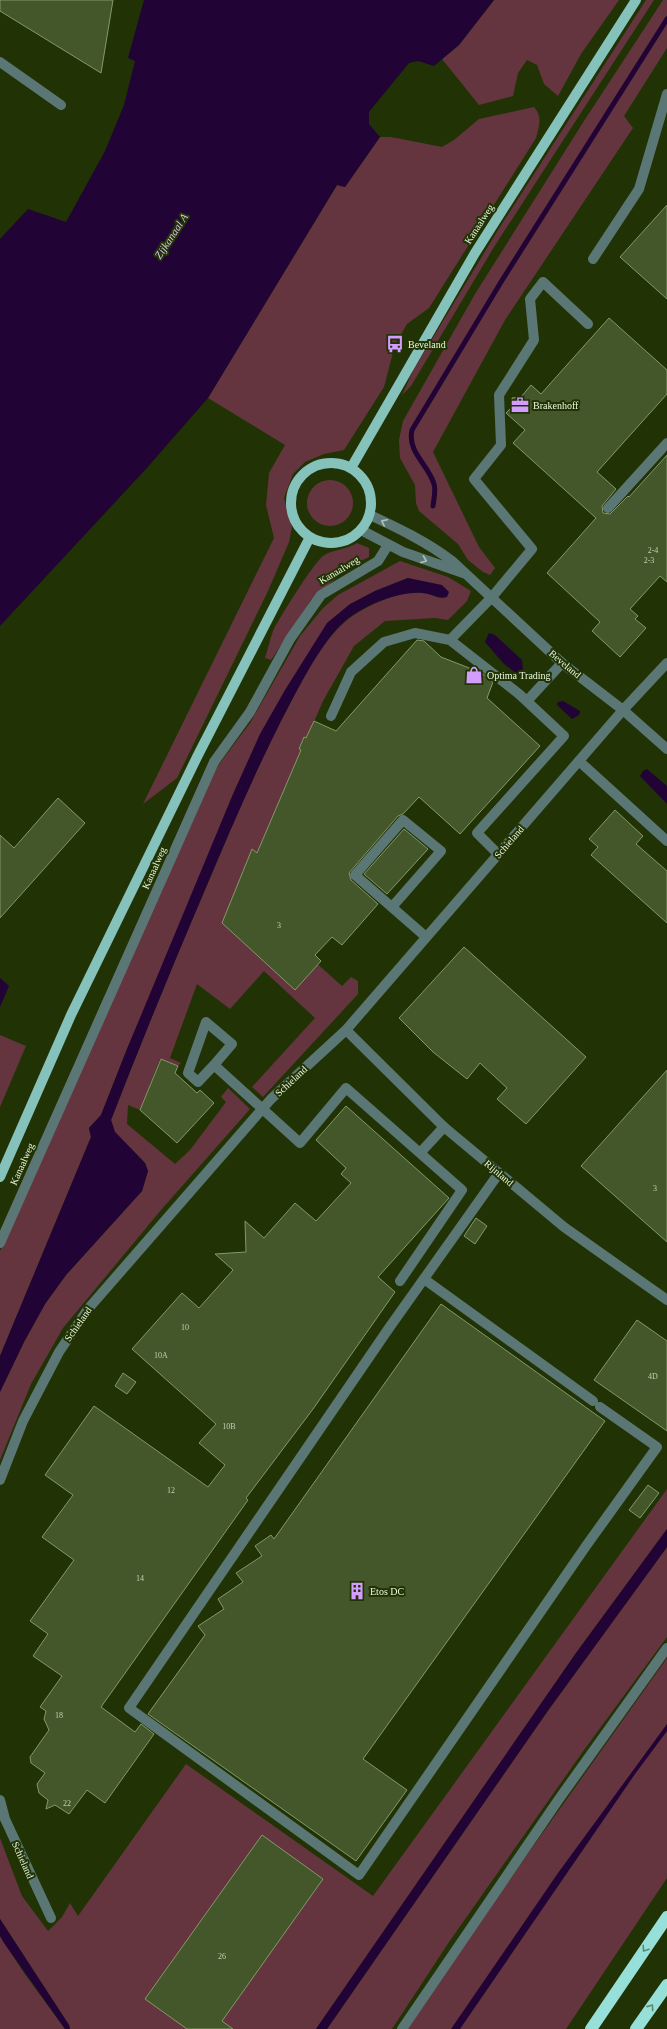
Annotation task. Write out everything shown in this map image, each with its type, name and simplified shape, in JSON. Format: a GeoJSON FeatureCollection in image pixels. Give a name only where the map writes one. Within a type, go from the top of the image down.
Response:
{"type":"FeatureCollection","features":[{"type":"Feature","properties":{"kind":"highway"},"geometry":{"type":"LineString","coordinates":[[592,2029],[667,1917]]}},
{"type":"Feature","properties":{"kind":"highway"},"geometry":{"type":"LineString","coordinates":[[636,2029],[667,1985]]}},
{"type":"Feature","properties":{"kind":"main road","name":"Kanaalweg"},"geometry":{"type":"LineString","coordinates":[[351,468],[475,253],[636,0]]}},
{"type":"Feature","properties":{"kind":"main road"},"geometry":{"type":"LineString","coordinates":[[330,462],[351,468],[361,476],[369,488],[372,501],[370,515],[361,530],[350,539],[337,543],[323,542],[310,538],[296,523],[290,502],[296,483],[311,468],[330,462]]}},
{"type":"Feature","properties":{"kind":"main road","name":"Kanaalweg"},"geometry":{"type":"LineString","coordinates":[[0,1177],[71,1015],[198,755],[310,538]]}},
{"type":"Feature","properties":{"kind":"street"},"geometry":{"type":"LineString","coordinates":[[0,62],[61,104]]}},
{"type":"Feature","properties":{"kind":"street"},"geometry":{"type":"LineString","coordinates":[[593,259],[639,189],[667,94]]}},
{"type":"Feature","properties":{"kind":"street"},"geometry":{"type":"LineString","coordinates":[[450,640],[492,597],[532,549],[474,479],[500,445],[499,395],[534,340],[530,299],[543,282],[588,324]]}},
{"type":"Feature","properties":{"kind":"street"},"geometry":{"type":"LineString","coordinates":[[608,508],[667,443]]}},
{"type":"Feature","properties":{"kind":"street","name":"Beveland"},"geometry":{"type":"LineString","coordinates":[[370,515],[438,550],[468,574],[562,663],[623,710],[667,749]]}},
{"type":"Feature","properties":{"kind":"street","name":"Beveland"},"geometry":{"type":"LineString","coordinates":[[361,530],[403,552],[454,571],[468,574]]}},
{"type":"Feature","properties":{"kind":"street","name":"Kanaalweg"},"geometry":{"type":"LineString","coordinates":[[0,1244],[214,762],[250,712],[290,640],[321,595],[378,561],[388,545]]}},
{"type":"Feature","properties":{"kind":"street"},"geometry":{"type":"LineString","coordinates":[[331,716],[351,672],[384,642],[415,633],[450,640],[527,701],[564,736],[477,833],[498,854]]}},
{"type":"Feature","properties":{"kind":"street"},"geometry":{"type":"LineString","coordinates":[[527,701],[562,663]]}},
{"type":"Feature","properties":{"kind":"street","name":"Schieland"},"geometry":{"type":"LineString","coordinates":[[0,1480],[23,1421],[59,1352],[88,1309],[262,1109],[346,1030],[623,710],[667,663]]}},
{"type":"Feature","properties":{"kind":"street"},"geometry":{"type":"LineString","coordinates":[[579,761],[667,841]]}},
{"type":"Feature","properties":{"kind":"street"},"geometry":{"type":"LineString","coordinates":[[392,907],[441,851],[403,820],[355,875],[426,937]]}},
{"type":"Feature","properties":{"kind":"street"},"geometry":{"type":"LineString","coordinates":[[206,1022],[232,1044],[214,1064],[198,1082],[188,1073],[206,1022]]}},
{"type":"Feature","properties":{"kind":"street","name":"Rijnland"},"geometry":{"type":"LineString","coordinates":[[346,1030],[444,1127],[564,1226],[667,1300]]}},
{"type":"Feature","properties":{"kind":"street"},"geometry":{"type":"LineString","coordinates":[[214,1064],[300,1143],[346,1088],[462,1190],[400,1281]]}},
{"type":"Feature","properties":{"kind":"street"},"geometry":{"type":"LineString","coordinates":[[420,1153],[444,1127]]}},
{"type":"Feature","properties":{"kind":"street"},"geometry":{"type":"LineString","coordinates":[[424,1279],[657,1447],[586,1546],[359,1875],[129,1708],[227,1562],[424,1279],[499,1173]]}},
{"type":"Feature","properties":{"kind":"street"},"geometry":{"type":"LineString","coordinates":[[402,2029],[559,1799],[667,1648]]}},
{"type":"Feature","properties":{"kind":"street","name":"Schieland"},"geometry":{"type":"LineString","coordinates":[[0,1800],[5,1820],[51,1918]]}},
{"type":"Feature","properties":{"kind":"shaded area"},"geometry":{"type":"Polygon","coordinates":[[[494,0],[619,0],[581,54],[558,96],[544,84],[537,65],[527,60],[518,73],[513,96],[479,105],[442,59],[459,45],[494,0]]]}},
{"type":"Feature","properties":{"kind":"shaded area"},"geometry":{"type":"Polygon","coordinates":[[[646,0],[654,0],[494,247],[411,386],[402,395],[414,369],[498,230],[646,0]]]}},
{"type":"Feature","properties":{"kind":"shaded area"},"geometry":{"type":"Polygon","coordinates":[[[663,0],[667,0],[667,48],[624,116],[633,128],[505,320],[433,452],[479,547],[495,568],[490,575],[483,572],[468,560],[458,544],[419,511],[416,503],[415,485],[400,458],[399,440],[403,421],[475,294],[584,121],[663,0]]]}},
{"type":"Feature","properties":{"kind":"shaded area"},"geometry":{"type":"Polygon","coordinates":[[[534,107],[539,114],[539,126],[536,138],[429,308],[407,324],[395,345],[384,387],[344,450],[324,454],[305,462],[293,474],[284,498],[292,527],[289,542],[268,591],[177,778],[143,804],[274,538],[266,505],[269,473],[285,445],[208,398],[337,185],[345,187],[380,137],[391,137],[442,147],[454,140],[479,119],[534,107]]]}},
{"type":"Feature","properties":{"kind":"shaded area"},"geometry":{"type":"Polygon","coordinates":[[[330,480],[343,484],[349,490],[353,503],[349,516],[343,522],[330,526],[317,522],[311,516],[307,503],[311,490],[317,484],[330,480]]]}},
{"type":"Feature","properties":{"kind":"shaded area"},"geometry":{"type":"Polygon","coordinates":[[[357,543],[369,548],[369,557],[350,566],[311,600],[271,660],[265,658],[276,624],[318,561],[327,554],[357,543]]]}},
{"type":"Feature","properties":{"kind":"shaded area"},"geometry":{"type":"Polygon","coordinates":[[[400,561],[448,577],[471,591],[467,601],[448,620],[435,618],[385,621],[354,646],[323,701],[260,846],[306,887],[286,936],[342,986],[351,977],[358,981],[358,994],[263,1097],[252,1087],[315,1018],[264,971],[230,1009],[197,984],[170,1058],[181,1063],[178,1066],[160,1059],[140,1110],[128,1105],[127,1124],[175,1164],[190,1150],[226,1102],[221,1097],[228,1088],[250,1109],[161,1210],[63,1328],[31,1384],[0,1460],[0,1392],[24,1342],[45,1304],[66,1275],[142,1191],[148,1171],[145,1163],[115,1132],[111,1120],[157,1005],[231,829],[268,747],[299,686],[325,644],[345,622],[359,612],[377,602],[406,593],[421,593],[442,599],[408,578],[375,591],[350,605],[285,690],[127,1049],[101,1115],[89,1128],[91,1137],[0,1356],[0,1251],[217,767],[250,723],[300,636],[323,608],[338,595],[400,561]]]}},
{"type":"Feature","properties":{"kind":"shaded area"},"geometry":{"type":"Polygon","coordinates":[[[0,1035],[26,1046],[0,1107],[0,1035]]]}},
{"type":"Feature","properties":{"kind":"shaded area"},"geometry":{"type":"Polygon","coordinates":[[[667,1489],[667,1529],[576,1653],[316,2029],[70,2029],[69,2025],[0,1919],[0,1838],[22,1896],[48,1931],[62,1917],[70,1903],[78,1916],[186,1764],[373,1896],[667,1489]]]}},
{"type":"Feature","properties":{"kind":"shaded area"},"geometry":{"type":"Polygon","coordinates":[[[667,1547],[667,1637],[584,1750],[449,1942],[392,2029],[327,2029],[547,1712],[667,1547]]]}},
{"type":"Feature","properties":{"kind":"shaded area"},"geometry":{"type":"Polygon","coordinates":[[[667,1658],[667,1878],[566,2029],[407,2029],[522,1862],[667,1658]]]}},
{"type":"Feature","properties":{"kind":"shaded area"},"geometry":{"type":"Polygon","coordinates":[[[0,1936],[24,1973],[65,2029],[0,2029],[0,1936]]]}},
{"type":"Feature","properties":{"kind":"water","name":"Zijkanaal A"},"geometry":{"type":"Polygon","coordinates":[[[144,0],[494,0],[459,45],[434,66],[418,61],[409,63],[369,112],[369,124],[380,137],[345,187],[337,185],[208,398],[146,469],[0,626],[0,239],[28,209],[66,222],[105,151],[124,105],[135,61],[128,58],[144,0]]]}},
{"type":"Feature","properties":{"kind":"water"},"geometry":{"type":"Polygon","coordinates":[[[408,578],[442,585],[449,592],[447,597],[441,598],[422,593],[402,594],[371,605],[352,615],[336,630],[317,655],[279,725],[213,871],[111,1120],[115,1132],[145,1163],[148,1171],[142,1191],[66,1275],[45,1304],[24,1342],[0,1392],[0,1356],[91,1137],[89,1128],[101,1115],[233,794],[260,734],[285,690],[327,623],[350,604],[375,591],[408,578]]]}},
{"type":"Feature","properties":{"kind":"water"},"geometry":{"type":"Polygon","coordinates":[[[489,633],[495,635],[522,660],[523,669],[517,674],[504,664],[485,642],[489,633]]]}},
{"type":"Feature","properties":{"kind":"water"},"geometry":{"type":"Polygon","coordinates":[[[563,701],[580,711],[579,715],[572,719],[557,705],[558,702],[563,701]]]}},
{"type":"Feature","properties":{"kind":"water"},"geometry":{"type":"Polygon","coordinates":[[[647,769],[667,786],[667,804],[640,776],[643,771],[647,769]]]}},
{"type":"Feature","properties":{"kind":"water"},"geometry":{"type":"Polygon","coordinates":[[[0,978],[9,986],[0,1007],[0,978]]]}},
{"type":"Feature","properties":{"kind":"water"},"geometry":{"type":"Polygon","coordinates":[[[667,1529],[667,1547],[547,1712],[327,2029],[316,2029],[576,1653],[667,1529]]]}},
{"type":"Feature","properties":{"kind":"water"},"geometry":{"type":"Polygon","coordinates":[[[667,1724],[667,1731],[635,1774],[460,2029],[451,2029],[558,1873],[667,1724]]]}},
{"type":"Feature","properties":{"kind":"water"},"geometry":{"type":"Polygon","coordinates":[[[0,1919],[69,2025],[70,2029],[65,2029],[4,1943],[0,1936],[0,1919]]]}},
{"type":"Feature","properties":{"kind":"building"},"geometry":{"type":"Polygon","coordinates":[[[0,0],[113,0],[101,73],[0,11],[0,0]]]}},
{"type":"Feature","properties":{"kind":"building"},"geometry":{"type":"Polygon","coordinates":[[[667,205],[667,299],[620,257],[667,205]]]}},
{"type":"Feature","properties":{"kind":"building"},"geometry":{"type":"Polygon","coordinates":[[[609,318],[667,370],[667,394],[597,472],[616,489],[602,506],[603,513],[610,514],[628,496],[629,497],[667,455],[667,582],[660,576],[630,609],[638,616],[635,619],[646,628],[620,657],[592,631],[600,622],[547,573],[596,518],[513,443],[525,430],[506,413],[512,407],[512,398],[521,397],[531,385],[541,394],[609,318]]]}},
{"type":"Feature","properties":{"kind":"building"},"geometry":{"type":"Polygon","coordinates":[[[417,640],[424,641],[441,657],[482,673],[493,682],[487,698],[540,746],[460,834],[419,797],[403,814],[398,816],[349,873],[351,880],[378,904],[342,945],[332,937],[315,955],[321,961],[295,990],[222,923],[252,849],[257,853],[301,750],[299,749],[304,737],[306,738],[314,721],[336,731],[417,640]]]}},
{"type":"Feature","properties":{"kind":"building"},"geometry":{"type":"Polygon","coordinates":[[[58,798],[85,823],[0,918],[0,835],[14,848],[58,798]]]}},
{"type":"Feature","properties":{"kind":"building"},"geometry":{"type":"Polygon","coordinates":[[[615,810],[643,836],[636,844],[667,871],[667,923],[591,855],[598,847],[589,839],[615,810]]]}},
{"type":"Feature","properties":{"kind":"building"},"geometry":{"type":"Polygon","coordinates":[[[404,829],[428,849],[387,894],[364,874],[404,829]]]}},
{"type":"Feature","properties":{"kind":"building"},"geometry":{"type":"Polygon","coordinates":[[[464,947],[586,1057],[526,1124],[497,1099],[507,1088],[480,1063],[467,1079],[433,1052],[399,1018],[464,947]]]}},
{"type":"Feature","properties":{"kind":"building"},"geometry":{"type":"Polygon","coordinates":[[[161,1059],[178,1066],[175,1073],[197,1093],[200,1090],[214,1103],[177,1143],[140,1110],[161,1059]]]}},
{"type":"Feature","properties":{"kind":"building"},"geometry":{"type":"Polygon","coordinates":[[[667,1070],[667,1242],[581,1166],[667,1070]]]}},
{"type":"Feature","properties":{"kind":"building"},"geometry":{"type":"Polygon","coordinates":[[[346,1106],[449,1198],[378,1277],[395,1292],[313,1409],[246,1498],[248,1500],[101,1707],[135,1732],[141,1724],[154,1734],[105,1803],[87,1790],[69,1814],[55,1805],[46,1809],[48,1800],[39,1793],[37,1784],[45,1773],[31,1763],[30,1757],[49,1730],[44,1719],[46,1711],[40,1707],[62,1676],[33,1656],[48,1634],[30,1621],[74,1560],[42,1537],[73,1495],[45,1475],[94,1406],[208,1487],[225,1465],[199,1443],[216,1424],[132,1349],[182,1293],[199,1308],[233,1270],[215,1254],[246,1252],[245,1221],[264,1238],[295,1203],[316,1221],[351,1183],[341,1174],[346,1168],[316,1140],[346,1106]]]}},
{"type":"Feature","properties":{"kind":"building"},"geometry":{"type":"Polygon","coordinates":[[[476,1218],[487,1226],[475,1244],[464,1236],[476,1218]]]}},
{"type":"Feature","properties":{"kind":"building","name":"Etos DC"},"geometry":{"type":"Polygon","coordinates":[[[441,1304],[605,1421],[363,1759],[407,1790],[356,1861],[148,1714],[205,1635],[198,1626],[224,1609],[218,1599],[243,1582],[236,1573],[262,1556],[255,1546],[271,1535],[274,1539],[441,1304]]]}},
{"type":"Feature","properties":{"kind":"building"},"geometry":{"type":"Polygon","coordinates":[[[637,1320],[667,1341],[667,1431],[594,1380],[637,1320]]]}},
{"type":"Feature","properties":{"kind":"building"},"geometry":{"type":"Polygon","coordinates":[[[123,1373],[136,1382],[127,1394],[115,1386],[123,1373]]]}},
{"type":"Feature","properties":{"kind":"building"},"geometry":{"type":"Polygon","coordinates":[[[648,1485],[659,1493],[640,1518],[629,1510],[648,1485]]]}},
{"type":"Feature","properties":{"kind":"building"},"geometry":{"type":"Polygon","coordinates":[[[262,1835],[323,1879],[222,2021],[233,2029],[187,2029],[145,1999],[262,1835]]]}},
{"type":"Feature","properties":{"kind":"waterway"},"geometry":{"type":"LineString","coordinates":[[433,506],[435,486],[412,445],[412,430],[501,282],[667,19]]}},
{"type":"Feature","properties":{"kind":"place","name":"Beveland"},"geometry":{"type":"Point","coordinates":[395,344]}},
{"type":"Feature","properties":{"kind":"place","name":"Brakenhoff"},"geometry":{"type":"Point","coordinates":[520,405]}},
{"type":"Feature","properties":{"kind":"place","name":"Optima Trading"},"geometry":{"type":"Point","coordinates":[474,675]}},
{"type":"Feature","properties":{"kind":"place","name":"Etos DC"},"geometry":{"type":"Point","coordinates":[357,1591]}}]}
